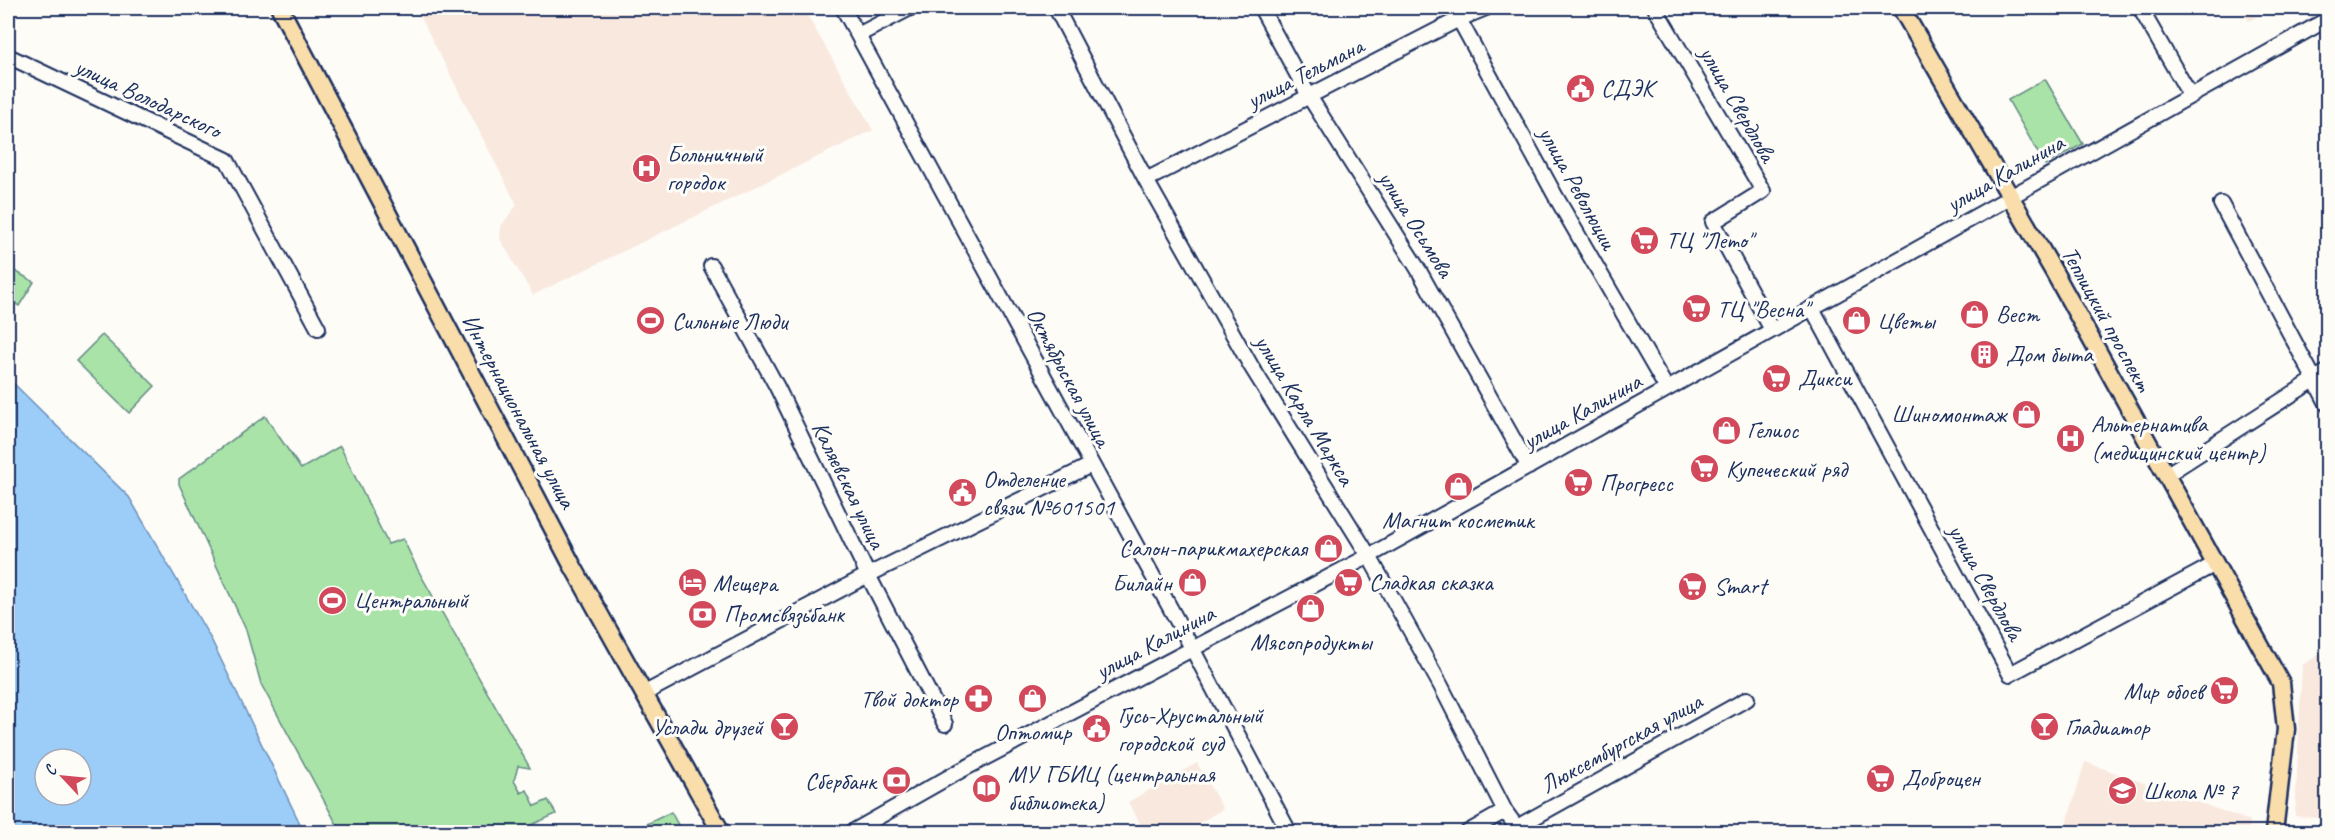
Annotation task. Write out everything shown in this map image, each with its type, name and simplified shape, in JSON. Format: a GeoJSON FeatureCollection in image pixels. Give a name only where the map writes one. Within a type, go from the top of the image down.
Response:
{"type":"FeatureCollection","features":[{"type":"Feature","properties":{"kind":"main road","name":"Интернациональная улица"},"geometry":{"type":"LineString","coordinates":[[280,8],[506,435],[571,563],[721,832]]}},
{"type":"Feature","properties":{"kind":"main road","name":"Теплицкий проспект"},"geometry":{"type":"LineString","coordinates":[[1901,8],[2011,196],[2281,683],[2286,729],[2274,832]]}},
{"type":"Feature","properties":{"kind":"street","name":"Октябрьская улица"},"geometry":{"type":"LineString","coordinates":[[843,8],[1192,648],[1289,832]]}},
{"type":"Feature","properties":{"kind":"street"},"geometry":{"type":"LineString","coordinates":[[858,35],[910,8]]}},
{"type":"Feature","properties":{"kind":"street","name":"улица Карла Маркса"},"geometry":{"type":"LineString","coordinates":[[1056,8],[1146,180],[1251,366],[1369,556],[1441,686],[1505,812],[1518,830]]}},
{"type":"Feature","properties":{"kind":"street","name":"улица Осьмова"},"geometry":{"type":"LineString","coordinates":[[1261,8],[1309,96],[1419,269],[1529,467]]}},
{"type":"Feature","properties":{"kind":"street","name":"улица Тельмана"},"geometry":{"type":"LineString","coordinates":[[1146,180],[1309,96],[1456,13],[1486,8]]}},
{"type":"Feature","properties":{"kind":"street","name":"улица Свердлова"},"geometry":{"type":"LineString","coordinates":[[1655,8],[1763,191],[1713,222],[1772,330]]}},
{"type":"Feature","properties":{"kind":"street"},"geometry":{"type":"LineString","coordinates":[[2140,8],[2190,95]]}},
{"type":"Feature","properties":{"kind":"street","name":"улица Революции"},"geometry":{"type":"LineString","coordinates":[[1456,13],[1556,197],[1667,389]]}},
{"type":"Feature","properties":{"kind":"street","name":"улица Калинина"},"geometry":{"type":"LineString","coordinates":[[852,832],[956,773],[1369,556],[2328,19]]}},
{"type":"Feature","properties":{"kind":"street","name":"улица Володарского"},"geometry":{"type":"LineString","coordinates":[[8,56],[227,160],[318,328]]}},
{"type":"Feature","properties":{"kind":"street"},"geometry":{"type":"LineString","coordinates":[[2221,204],[2328,405]]}},
{"type":"Feature","properties":{"kind":"street","name":"Каляевская улица"},"geometry":{"type":"LineString","coordinates":[[711,266],[777,387],[868,575],[945,724]]}},
{"type":"Feature","properties":{"kind":"street","name":"улица Свердлова"},"geometry":{"type":"LineString","coordinates":[[1812,308],[2010,674],[2215,564]]}},
{"type":"Feature","properties":{"kind":"street"},"geometry":{"type":"LineString","coordinates":[[2166,475],[2328,371]]}},
{"type":"Feature","properties":{"kind":"street"},"geometry":{"type":"LineString","coordinates":[[645,693],[868,575],[1091,465]]}},
{"type":"Feature","properties":{"kind":"street","name":"Люксембургская улица"},"geometry":{"type":"LineString","coordinates":[[1518,830],[1747,699]]}},
{"type":"Feature","properties":{"kind":"street"},"geometry":{"type":"LineString","coordinates":[[1468,832],[1505,812]]}},
{"type":"Feature","properties":{"kind":"shaded area","name":"Больничный городок"},"geometry":{"type":"Polygon","coordinates":[[[416,8],[803,8],[873,130],[533,295],[500,239],[501,226],[517,205],[416,8]]]}},
{"type":"Feature","properties":{"kind":"shaded area"},"geometry":{"type":"Polygon","coordinates":[[[2241,8],[2272,8],[2249,21],[2241,8]]]}},
{"type":"Feature","properties":{"kind":"shaded area"},"geometry":{"type":"Polygon","coordinates":[[[2327,650],[2327,819],[2295,816],[2302,665],[2327,650]]]}},
{"type":"Feature","properties":{"kind":"shaded area","name":"Школа № 7"},"geometry":{"type":"Polygon","coordinates":[[[2085,762],[2250,821],[2248,832],[2064,832],[2085,762]]]}},
{"type":"Feature","properties":{"kind":"shaded area"},"geometry":{"type":"Polygon","coordinates":[[[1197,763],[1223,809],[1184,832],[1145,832],[1128,802],[1197,763]]]}},
{"type":"Feature","properties":{"kind":"green space"},"geometry":{"type":"Polygon","coordinates":[[[2045,79],[2083,144],[2045,165],[2008,100],[2045,79]]]}},
{"type":"Feature","properties":{"kind":"green space"},"geometry":{"type":"Polygon","coordinates":[[[8,267],[34,282],[19,306],[8,299],[8,267]]]}},
{"type":"Feature","properties":{"kind":"green space"},"geometry":{"type":"Polygon","coordinates":[[[102,335],[155,386],[129,413],[76,361],[102,335]]]}},
{"type":"Feature","properties":{"kind":"green space","name":"Центральный"},"geometry":{"type":"Polygon","coordinates":[[[265,416],[301,469],[340,446],[388,544],[403,539],[418,570],[530,768],[518,766],[514,781],[521,793],[527,790],[535,806],[548,800],[556,814],[516,832],[341,832],[261,684],[246,630],[179,484],[179,479],[265,416]]]}},
{"type":"Feature","properties":{"kind":"green space"},"geometry":{"type":"Polygon","coordinates":[[[671,812],[682,832],[631,832],[671,812]]]}},
{"type":"Feature","properties":{"kind":"water"},"geometry":{"type":"Polygon","coordinates":[[[8,378],[129,497],[212,641],[304,832],[8,832],[8,378]]]}},
{"type":"Feature","properties":{"kind":"place","name":"СДЭК"},"geometry":{"type":"Point","coordinates":[1580,88]}},
{"type":"Feature","properties":{"kind":"place","name":"Больничный городок"},"geometry":{"type":"Point","coordinates":[646,168]}},
{"type":"Feature","properties":{"kind":"place","name":"ТЦ \"Лето\""},"geometry":{"type":"Point","coordinates":[1645,240]}},
{"type":"Feature","properties":{"kind":"place","name":"ТЦ \"Весна\""},"geometry":{"type":"Point","coordinates":[1696,309]}},
{"type":"Feature","properties":{"kind":"place","name":"Вест"},"geometry":{"type":"Point","coordinates":[1975,314]}},
{"type":"Feature","properties":{"kind":"place","name":"Сильные Люди"},"geometry":{"type":"Point","coordinates":[651,321]}},
{"type":"Feature","properties":{"kind":"place","name":"Цветы"},"geometry":{"type":"Point","coordinates":[1856,321]}},
{"type":"Feature","properties":{"kind":"place","name":"Дом быта"},"geometry":{"type":"Point","coordinates":[1985,354]}},
{"type":"Feature","properties":{"kind":"place","name":"Дикси"},"geometry":{"type":"Point","coordinates":[1777,378]}},
{"type":"Feature","properties":{"kind":"place","name":"Шиномонтаж"},"geometry":{"type":"Point","coordinates":[2027,414]}},
{"type":"Feature","properties":{"kind":"place","name":"Гелиос"},"geometry":{"type":"Point","coordinates":[1726,430]}},
{"type":"Feature","properties":{"kind":"place","name":"Альтернатива (медицинский центр)"},"geometry":{"type":"Point","coordinates":[2070,438]}},
{"type":"Feature","properties":{"kind":"place","name":"Купеческий ряд"},"geometry":{"type":"Point","coordinates":[1705,469]}},
{"type":"Feature","properties":{"kind":"place","name":"Прогресс"},"geometry":{"type":"Point","coordinates":[1579,483]}},
{"type":"Feature","properties":{"kind":"place","name":"Магнит косметик"},"geometry":{"type":"Point","coordinates":[1458,487]}},
{"type":"Feature","properties":{"kind":"place","name":"Отделение связи №601501"},"geometry":{"type":"Point","coordinates":[962,493]}},
{"type":"Feature","properties":{"kind":"place","name":"Салон-парикмахерская"},"geometry":{"type":"Point","coordinates":[1328,548]}},
{"type":"Feature","properties":{"kind":"place","name":"Сладкая сказка"},"geometry":{"type":"Point","coordinates":[1348,582]}},
{"type":"Feature","properties":{"kind":"place","name":"Мещера"},"geometry":{"type":"Point","coordinates":[692,583]}},
{"type":"Feature","properties":{"kind":"place","name":"Билайн"},"geometry":{"type":"Point","coordinates":[1193,583]}},
{"type":"Feature","properties":{"kind":"place","name":"Smart"},"geometry":{"type":"Point","coordinates":[1693,586]}},
{"type":"Feature","properties":{"kind":"place","name":"Центральный"},"geometry":{"type":"Point","coordinates":[333,600]}},
{"type":"Feature","properties":{"kind":"place","name":"Мясопродукты"},"geometry":{"type":"Point","coordinates":[1311,609]}},
{"type":"Feature","properties":{"kind":"place","name":"Промсвязьбанк"},"geometry":{"type":"Point","coordinates":[703,614]}},
{"type":"Feature","properties":{"kind":"place","name":"Мир обоев"},"geometry":{"type":"Point","coordinates":[2224,691]}},
{"type":"Feature","properties":{"kind":"place","name":"Твой доктор"},"geometry":{"type":"Point","coordinates":[979,699]}},
{"type":"Feature","properties":{"kind":"place","name":"Оптомир"},"geometry":{"type":"Point","coordinates":[1033,699]}},
{"type":"Feature","properties":{"kind":"place","name":"Услади друзей"},"geometry":{"type":"Point","coordinates":[784,727]}},
{"type":"Feature","properties":{"kind":"place","name":"Гладиатор"},"geometry":{"type":"Point","coordinates":[2044,727]}},
{"type":"Feature","properties":{"kind":"place","name":"Гусь-Хрустальный городской суд"},"geometry":{"type":"Point","coordinates":[1097,729]}},
{"type":"Feature","properties":{"kind":"place","name":"Доброцен"},"geometry":{"type":"Point","coordinates":[1881,778]}},
{"type":"Feature","properties":{"kind":"place","name":"Сбербанк"},"geometry":{"type":"Point","coordinates":[897,781]}},
{"type":"Feature","properties":{"kind":"place","name":"МУ ГБИЦ (центральная библиотека)"},"geometry":{"type":"Point","coordinates":[987,788]}},
{"type":"Feature","properties":{"kind":"place","name":"Школа № 7"},"geometry":{"type":"Point","coordinates":[2122,791]}}]}
